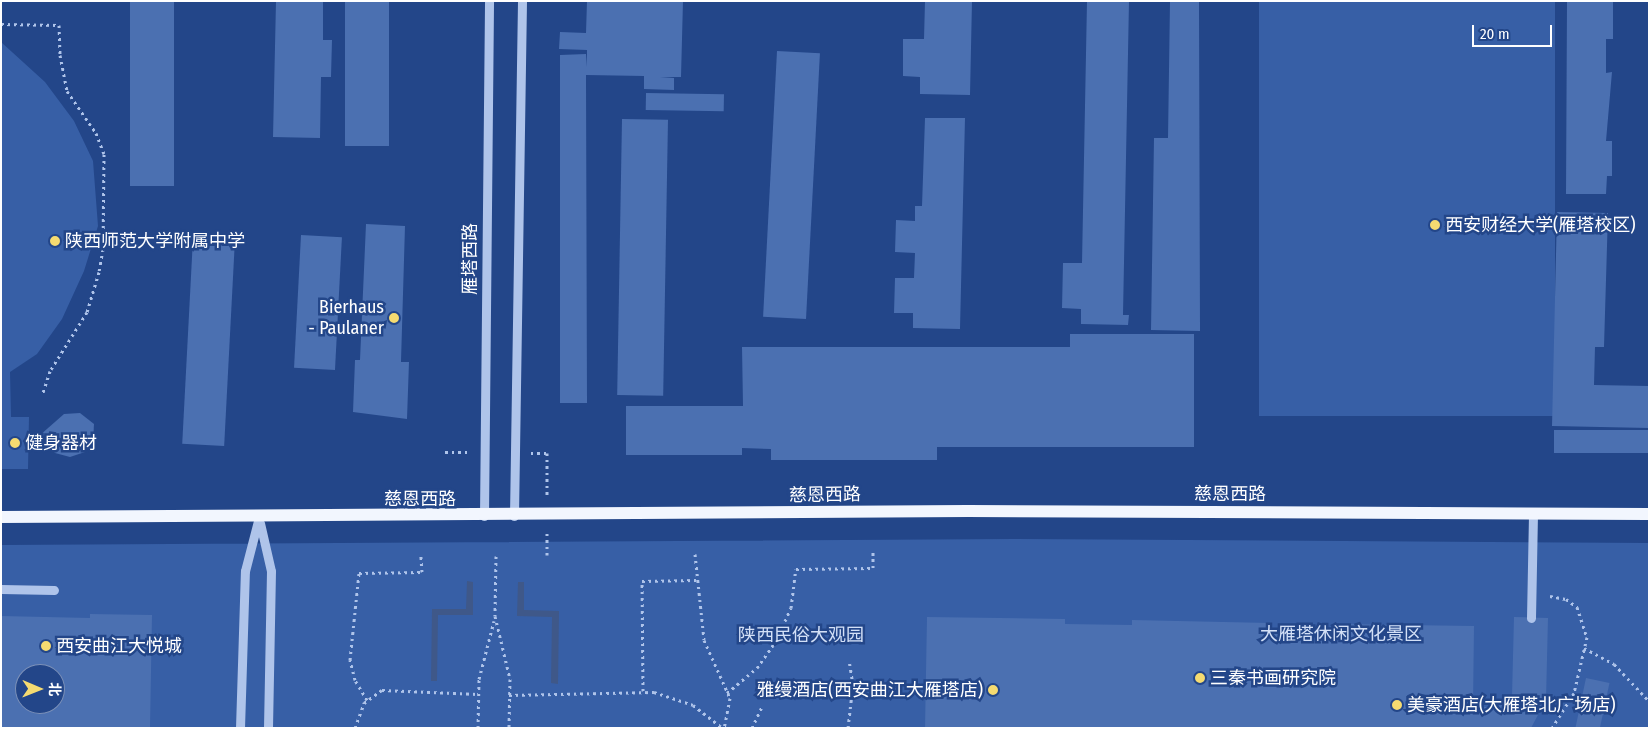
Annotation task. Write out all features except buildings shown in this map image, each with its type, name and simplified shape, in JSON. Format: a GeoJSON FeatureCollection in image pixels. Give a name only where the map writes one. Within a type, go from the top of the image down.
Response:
{"type":"FeatureCollection","features":[{"type":"Feature","properties":{"kind":"main road","name":"慈恩西路"},"geometry":{"type":"LineString","coordinates":[[1,517],[514,516],[968,511],[1649,514]]}},
{"type":"Feature","properties":{"kind":"street","name":"雁塔西路"},"geometry":{"type":"LineString","coordinates":[[484,516],[489,1]]}},
{"type":"Feature","properties":{"kind":"street"},"geometry":{"type":"LineString","coordinates":[[514,516],[522,1]]}},
{"type":"Feature","properties":{"kind":"street"},"geometry":{"type":"LineString","coordinates":[[1531,618],[1533,514]]}},
{"type":"Feature","properties":{"kind":"street"},"geometry":{"type":"LineString","coordinates":[[240,728],[245,571],[259,517],[271,571],[268,728]]}},
{"type":"Feature","properties":{"kind":"street"},"geometry":{"type":"LineString","coordinates":[[1,589],[54,590]]}},
{"type":"Feature","properties":{"kind":"path"},"geometry":{"type":"LineString","coordinates":[[1,24],[59,25],[60,55],[67,91],[96,133],[104,154],[103,249],[99,272],[87,312],[50,371],[43,394]]}},
{"type":"Feature","properties":{"kind":"path"},"geometry":{"type":"LineString","coordinates":[[727,693],[757,668],[778,639],[791,608],[796,569],[873,568],[873,552]]}},
{"type":"Feature","properties":{"kind":"path"},"geometry":{"type":"LineString","coordinates":[[510,694],[644,691],[681,699],[723,728],[730,702],[704,640],[696,580],[695,554]]}},
{"type":"Feature","properties":{"kind":"path"},"geometry":{"type":"LineString","coordinates":[[366,700],[355,680],[350,660],[360,572],[422,572],[421,556]]}},
{"type":"Feature","properties":{"kind":"path"},"geometry":{"type":"LineString","coordinates":[[496,556],[495,616],[507,664],[510,694],[509,728]]}},
{"type":"Feature","properties":{"kind":"path"},"geometry":{"type":"LineString","coordinates":[[644,691],[642,581],[696,580]]}},
{"type":"Feature","properties":{"kind":"path"},"geometry":{"type":"LineString","coordinates":[[1532,596],[1566,599],[1577,607],[1584,619],[1584,648],[1574,693],[1552,728]]}},
{"type":"Feature","properties":{"kind":"path"},"geometry":{"type":"LineString","coordinates":[[478,728],[478,694],[481,664],[495,616]]}},
{"type":"Feature","properties":{"kind":"path"},"geometry":{"type":"LineString","coordinates":[[1584,648],[1614,664],[1649,701]]}},
{"type":"Feature","properties":{"kind":"path"},"geometry":{"type":"LineString","coordinates":[[848,728],[853,685],[849,660]]}},
{"type":"Feature","properties":{"kind":"path"},"geometry":{"type":"LineString","coordinates":[[356,728],[366,700],[389,689],[478,694]]}},
{"type":"Feature","properties":{"kind":"path"},"geometry":{"type":"LineString","coordinates":[[752,728],[762,707]]}},
{"type":"Feature","properties":{"kind":"green space","name":"西安财经大学(雁塔校区)"},"geometry":{"type":"Polygon","coordinates":[[[1259,1],[1555,1],[1555,416],[1259,416],[1259,1]]]}},
{"type":"Feature","properties":{"kind":"green space"},"geometry":{"type":"Polygon","coordinates":[[[1,42],[45,82],[74,121],[93,161],[98,226],[84,271],[62,319],[37,354],[10,372],[11,417],[29,417],[28,469],[1,469],[1,42]]]}},
{"type":"Feature","properties":{"kind":"green space","name":"大雁塔休闲文化景区"},"geometry":{"type":"Polygon","coordinates":[[[1015,539],[1649,543],[1649,728],[1,728],[1,545],[1015,539]]]}},
{"type":"Feature","properties":{"kind":"shaded area"},"geometry":{"type":"Polygon","coordinates":[[[467,581],[473,582],[473,615],[438,615],[437,681],[431,681],[432,609],[466,609],[467,581]]]}},
{"type":"Feature","properties":{"kind":"shaded area"},"geometry":{"type":"Polygon","coordinates":[[[518,582],[524,582],[524,610],[559,611],[558,684],[551,683],[552,617],[517,616],[518,582]]]}},
{"type":"Feature","properties":{"kind":"place","name":"西安财经大学(雁塔校区)"},"geometry":{"type":"Point","coordinates":[1435,225]}},
{"type":"Feature","properties":{"kind":"place","name":"陕西师范大学附属中学"},"geometry":{"type":"Point","coordinates":[55,241]}},
{"type":"Feature","properties":{"kind":"place","name":"Bierhaus - Paulaner"},"geometry":{"type":"Point","coordinates":[394,318]}},
{"type":"Feature","properties":{"kind":"place","name":"健身器材"},"geometry":{"type":"Point","coordinates":[15,443]}},
{"type":"Feature","properties":{"kind":"place","name":"西安曲江大悦城"},"geometry":{"type":"Point","coordinates":[46,646]}},
{"type":"Feature","properties":{"kind":"place","name":"三秦书画研究院"},"geometry":{"type":"Point","coordinates":[1200,678]}},
{"type":"Feature","properties":{"kind":"place","name":"雅缦酒店(西安曲江大雁塔店)"},"geometry":{"type":"Point","coordinates":[993,690]}},
{"type":"Feature","properties":{"kind":"place","name":"美豪酒店(大雁塔北广场店)"},"geometry":{"type":"Point","coordinates":[1397,705]}},
{"type":"Feature","properties":{"kind":"park label","name":"陕西民俗大观园"},"geometry":{"type":"Point","coordinates":[801,635]}}]}
